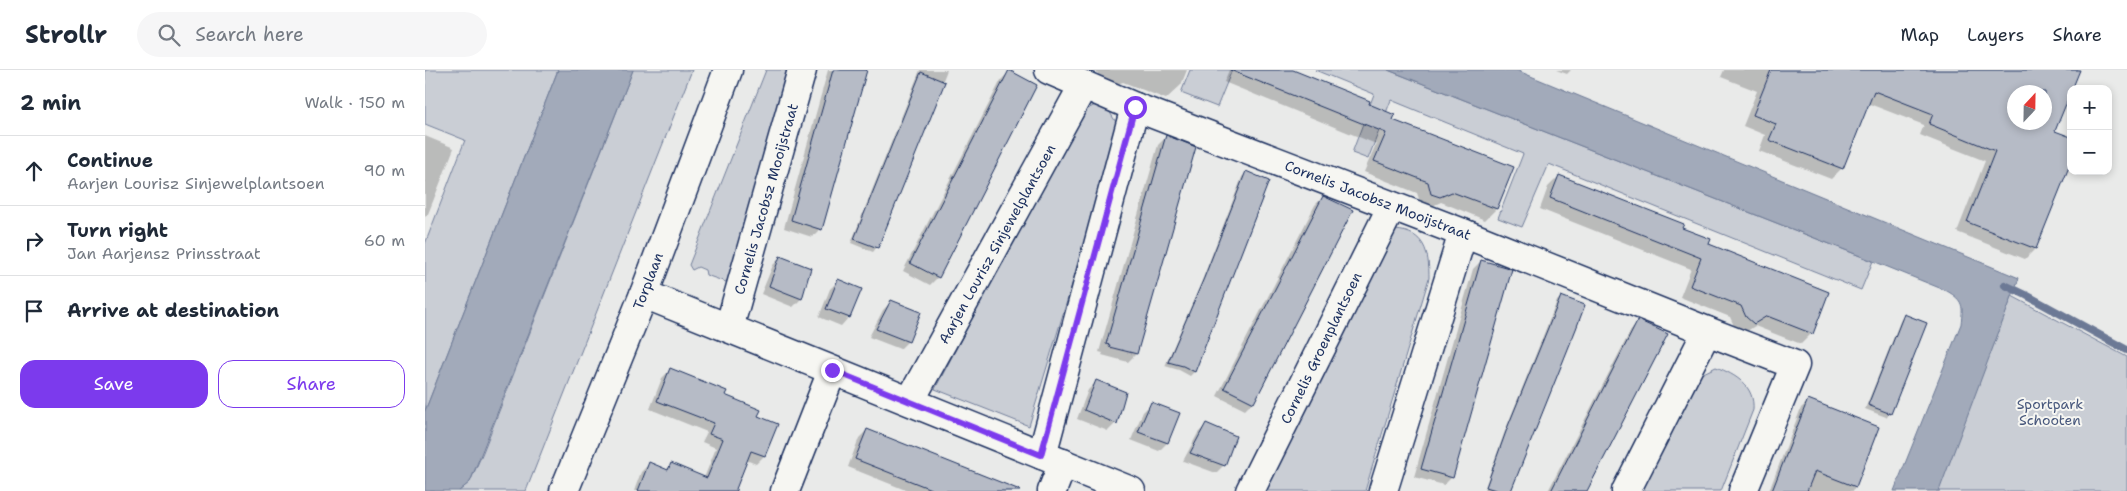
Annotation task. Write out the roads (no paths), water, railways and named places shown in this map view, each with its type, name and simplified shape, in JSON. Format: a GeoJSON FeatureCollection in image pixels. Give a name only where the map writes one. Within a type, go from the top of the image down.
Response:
{"type":"FeatureCollection","features":[{"type":"Feature","properties":{"kind":"street","name":"Torplaan"},"geometry":{"type":"LineString","coordinates":[[564,491],[644,294],[728,70]]}},
{"type":"Feature","properties":{"kind":"street","name":"Cornelis Jacobsz Mooijstraat"},"geometry":{"type":"LineString","coordinates":[[729,328],[802,70]]}},
{"type":"Feature","properties":{"kind":"street","name":"Cornelis Jacobsz Mooijstraat"},"geometry":{"type":"LineString","coordinates":[[1049,70],[1135,107],[1463,233],[1795,365],[1743,491]]}},
{"type":"Feature","properties":{"kind":"street","name":"Aarjen Lourisz Sinjewelplantsoen"},"geometry":{"type":"LineString","coordinates":[[910,401],[1083,86]]}},
{"type":"Feature","properties":{"kind":"street"},"geometry":{"type":"LineString","coordinates":[[1052,491],[1052,459],[1135,107]]}},
{"type":"Feature","properties":{"kind":"street","name":"Cornelis Groenplantsoen"},"geometry":{"type":"LineString","coordinates":[[1250,491],[1391,206]]}},
{"type":"Feature","properties":{"kind":"street"},"geometry":{"type":"LineString","coordinates":[[1383,491],[1463,233]]}},
{"type":"Feature","properties":{"kind":"street"},"geometry":{"type":"LineString","coordinates":[[644,294],[1131,491]]}},
{"type":"Feature","properties":{"kind":"street"},"geometry":{"type":"LineString","coordinates":[[1626,491],[1707,330]]}},
{"type":"Feature","properties":{"kind":"street"},"geometry":{"type":"LineString","coordinates":[[785,491],[832,370]]}},
{"type":"Feature","properties":{"kind":"water"},"geometry":{"type":"Polygon","coordinates":[[[558,70],[633,70],[470,482],[459,491],[425,491],[425,411],[558,70]]]}},
{"type":"Feature","properties":{"kind":"water"},"geometry":{"type":"Polygon","coordinates":[[[1388,70],[1516,70],[2019,278],[1939,491],[1894,491],[1961,324],[1962,308],[1957,298],[1947,291],[1873,261],[1388,70]]]}},
{"type":"Feature","properties":{"kind":"waterway"},"geometry":{"type":"LineString","coordinates":[[2005,285],[2127,350]]}},
{"type":"Feature","properties":{"kind":"park label","name":"Sportpark Schooten"},"geometry":{"type":"Point","coordinates":[2050,412]}}]}
